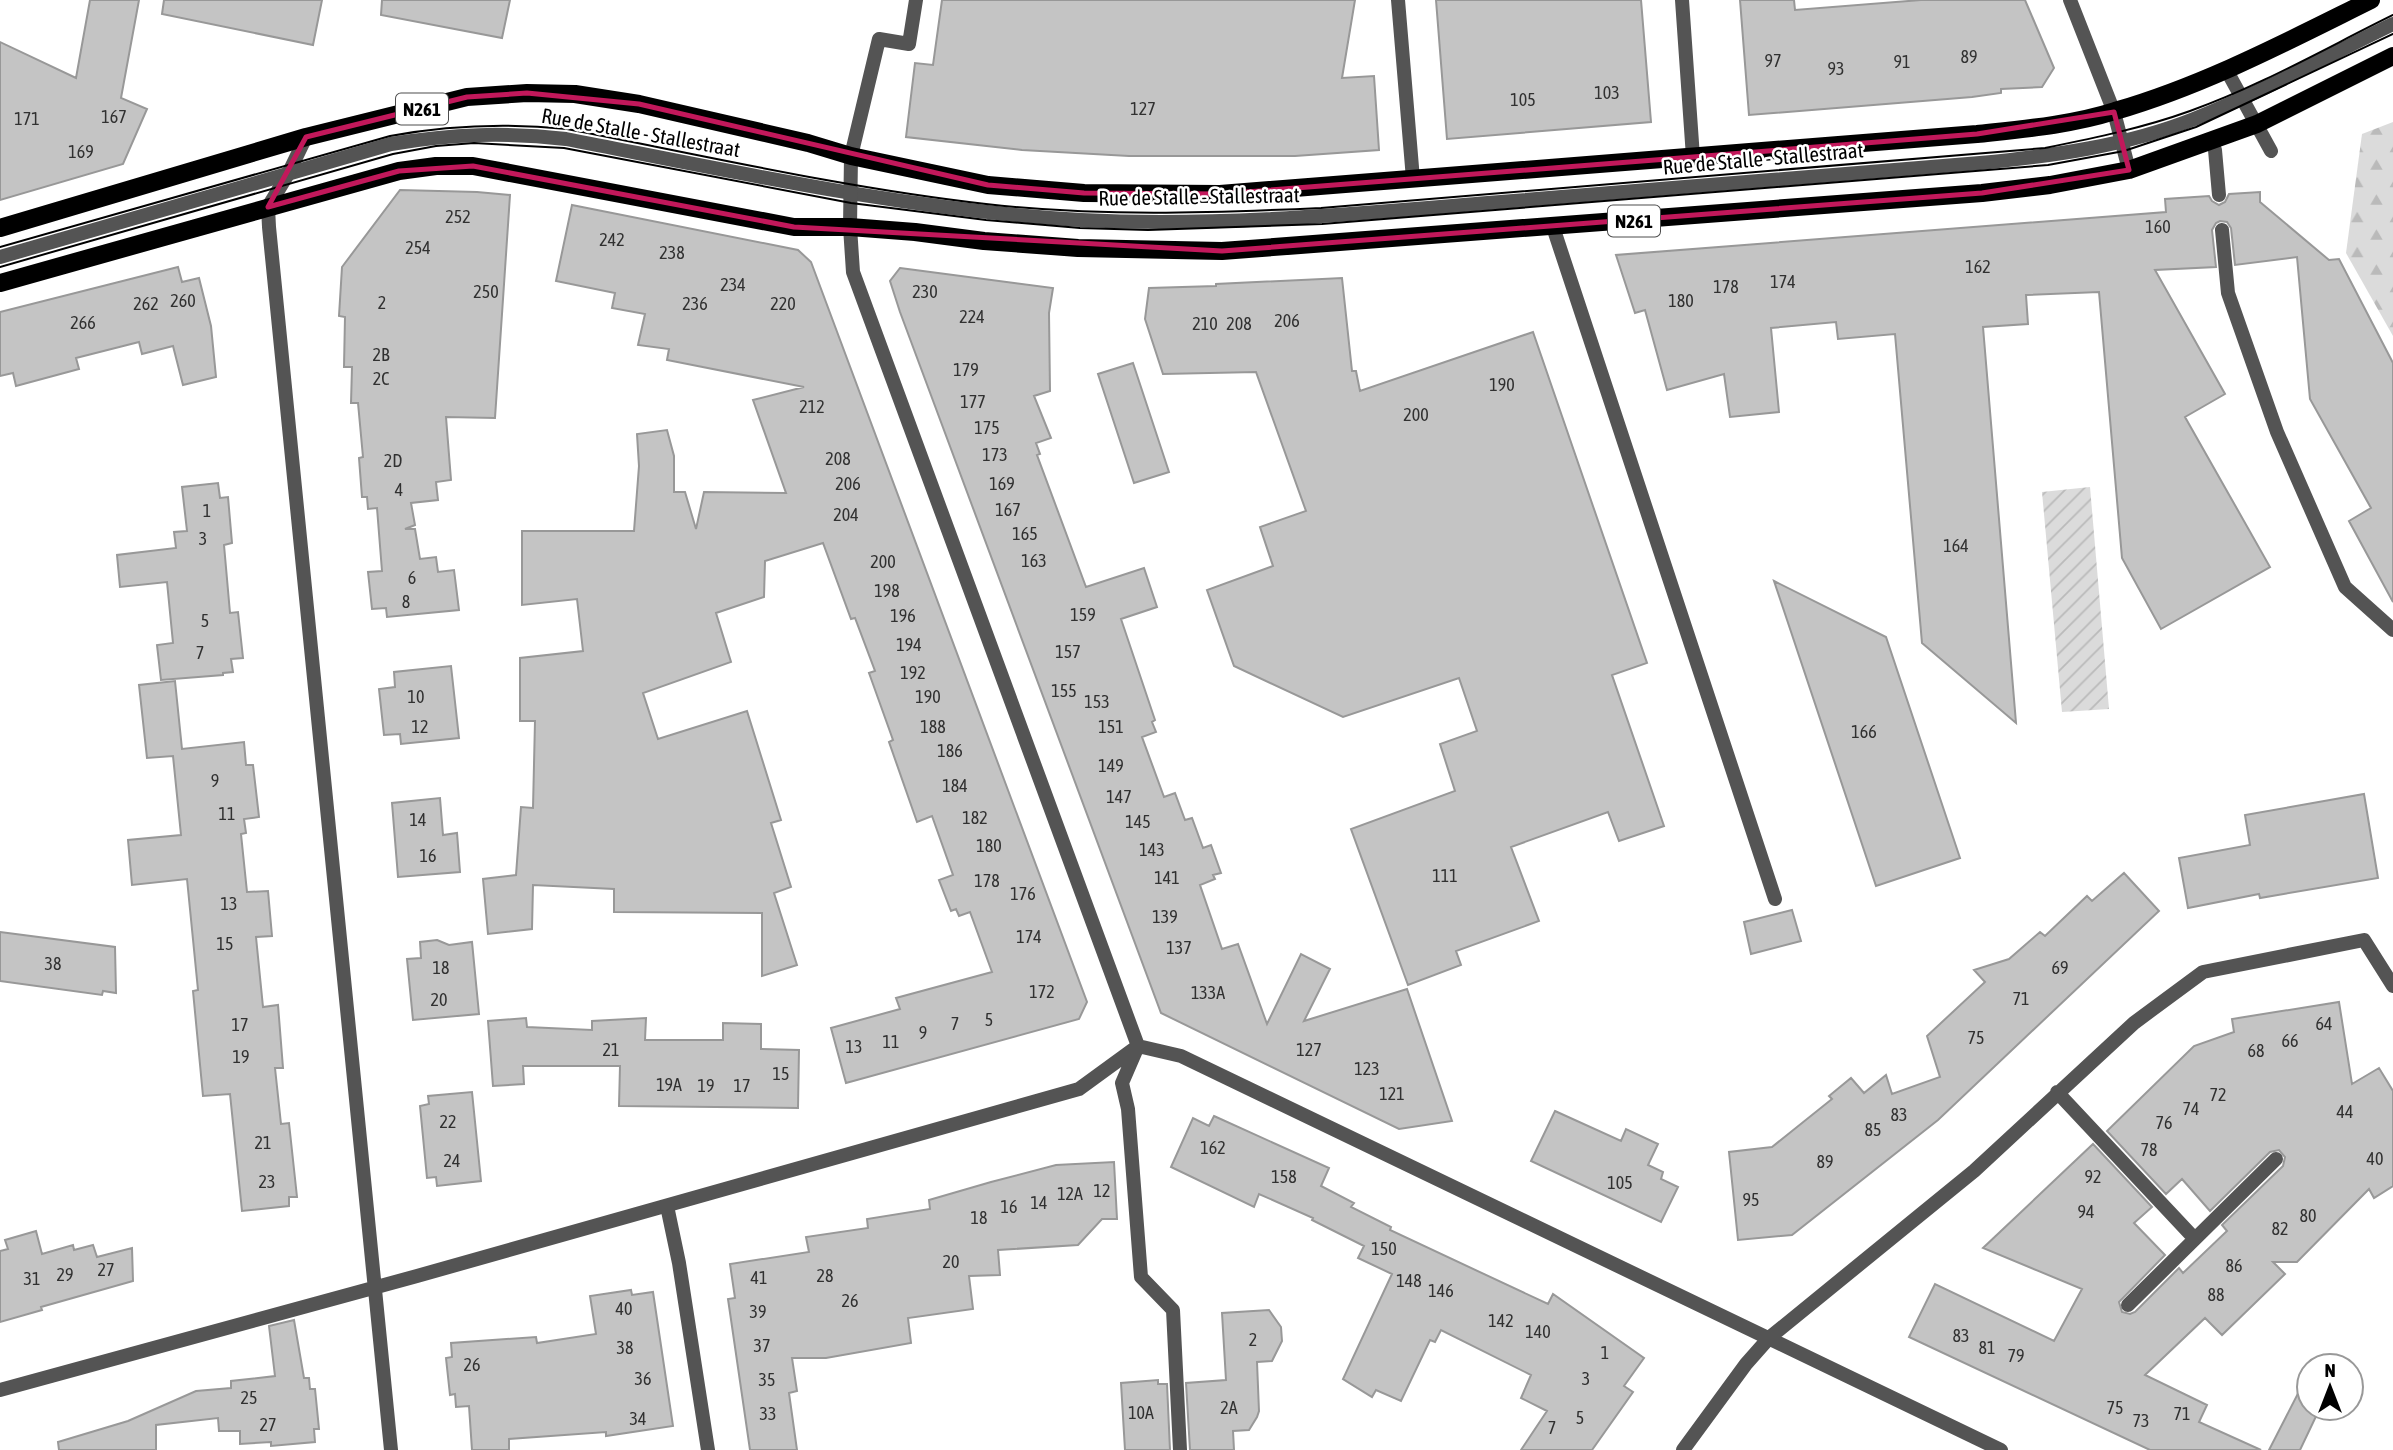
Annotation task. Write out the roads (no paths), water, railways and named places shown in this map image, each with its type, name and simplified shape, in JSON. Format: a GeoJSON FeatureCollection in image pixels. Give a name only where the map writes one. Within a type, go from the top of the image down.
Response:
{"type":"FeatureCollection","features":[{"type":"Feature","properties":{"kind":"main road","name":"Rue de Stalle - Stallestraat"},"geometry":{"type":"LineString","coordinates":[[0,228],[306,137],[467,97],[527,93],[575,94],[639,104],[808,143],[851,156],[988,185],[1084,193],[1220,194],[1978,134],[2039,127],[2114,112],[2227,71],[2371,0]]}},
{"type":"Feature","properties":{"kind":"main road","name":"N261"},"geometry":{"type":"LineString","coordinates":[[0,283],[399,171],[436,166],[473,166],[794,227],[850,227],[1078,248],[1222,251],[1982,193],[2050,185],[2129,170],[2257,124],[2393,57]]}},
{"type":"Feature","properties":{"kind":"street"},"geometry":{"type":"LineString","coordinates":[[916,0],[909,44],[878,39],[851,156],[850,227],[853,272],[1138,1046],[1122,1083],[1128,1110],[1141,1277],[1173,1310],[1180,1450]]}},
{"type":"Feature","properties":{"kind":"street"},"geometry":{"type":"LineString","coordinates":[[1398,0],[1413,179]]}},
{"type":"Feature","properties":{"kind":"street"},"geometry":{"type":"LineString","coordinates":[[1682,0],[1693,157]]}},
{"type":"Feature","properties":{"kind":"street"},"geometry":{"type":"LineString","coordinates":[[2070,0],[2114,112],[2129,170]]}},
{"type":"Feature","properties":{"kind":"street","name":"Rue de Stalle - Stallestraat"},"geometry":{"type":"LineString","coordinates":[[0,257],[391,144],[474,134],[523,134],[566,139],[851,194],[986,212],[1081,220],[1221,221],[1336,215],[1980,163],[2046,156],[2122,141],[2193,119],[2393,24]]}},
{"type":"Feature","properties":{"kind":"street"},"geometry":{"type":"LineString","coordinates":[[2227,71],[2271,151]]}},
{"type":"Feature","properties":{"kind":"street"},"geometry":{"type":"LineString","coordinates":[[306,137],[268,207],[391,1450]]}},
{"type":"Feature","properties":{"kind":"street"},"geometry":{"type":"LineString","coordinates":[[2211,140],[2215,150],[2219,195]]}},
{"type":"Feature","properties":{"kind":"street"},"geometry":{"type":"LineString","coordinates":[[1553,227],[1775,899]]}},
{"type":"Feature","properties":{"kind":"street"},"geometry":{"type":"LineString","coordinates":[[2222,230],[2228,293],[2277,432],[2345,587],[2393,630]]}},
{"type":"Feature","properties":{"kind":"street"},"geometry":{"type":"LineString","coordinates":[[1683,1450],[1745,1364],[1769,1338],[1974,1171],[2134,1023],[2203,972],[2364,940],[2393,986]]}},
{"type":"Feature","properties":{"kind":"street"},"geometry":{"type":"LineString","coordinates":[[0,1390],[1079,1089],[1138,1046],[1181,1056],[1769,1338],[1976,1445],[2001,1450]]}},
{"type":"Feature","properties":{"kind":"street"},"geometry":{"type":"LineString","coordinates":[[2057,1092],[2194,1238]]}},
{"type":"Feature","properties":{"kind":"street"},"geometry":{"type":"LineString","coordinates":[[2128,1305],[2276,1159]]}},
{"type":"Feature","properties":{"kind":"street"},"geometry":{"type":"LineString","coordinates":[[667,1206],[679,1263],[708,1450]]}},
{"type":"Feature","properties":{"kind":"tram line"},"geometry":{"type":"LineString","coordinates":[[0,247],[390,136],[478,126],[567,129],[776,171],[933,197],[1028,208],[1112,212],[1321,208],[2045,148],[2136,128],[2216,101],[2393,15]]}},
{"type":"Feature","properties":{"kind":"tram line"},"geometry":{"type":"LineString","coordinates":[[0,267],[393,154],[436,146],[474,143],[564,148],[851,203],[986,220],[1080,228],[1148,230],[1322,224],[2048,165],[2124,151],[2196,127],[2393,34]]}}]}
